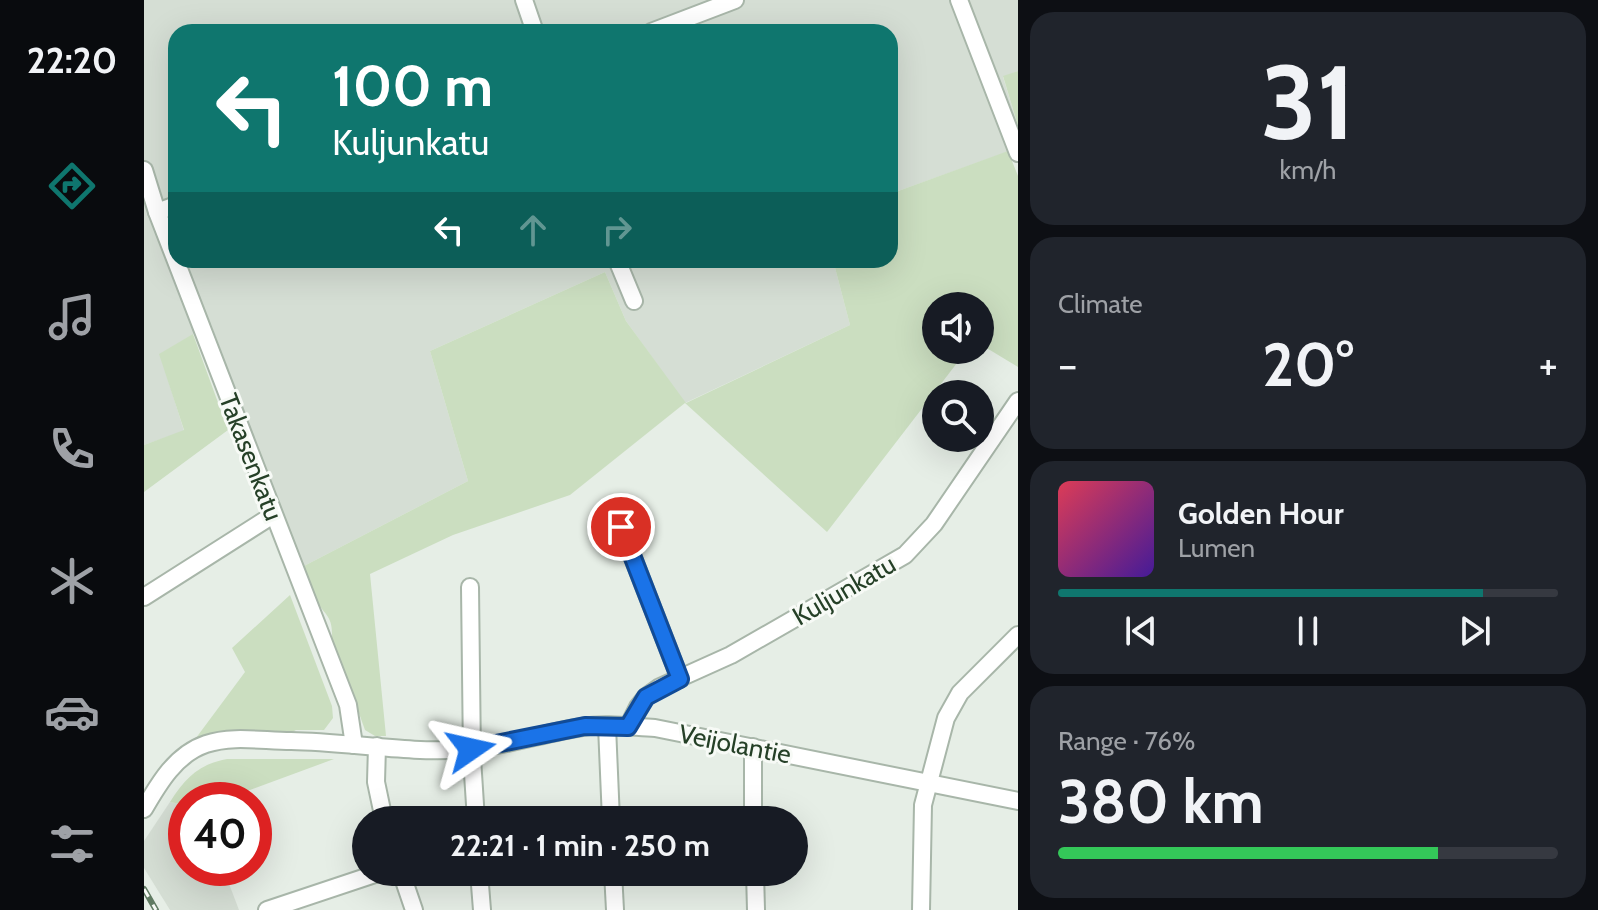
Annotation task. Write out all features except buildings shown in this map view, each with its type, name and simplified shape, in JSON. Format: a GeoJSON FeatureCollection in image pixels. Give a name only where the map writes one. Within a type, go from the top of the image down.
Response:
{"type":"FeatureCollection","features":[{"type":"Feature","properties":{"kind":"street"},"geometry":{"type":"LineString","coordinates":[[524,0],[532,24]]}},
{"type":"Feature","properties":{"kind":"street"},"geometry":{"type":"LineString","coordinates":[[672,24],[735,0]]}},
{"type":"Feature","properties":{"kind":"street"},"geometry":{"type":"LineString","coordinates":[[959,0],[1018,153]]}},
{"type":"Feature","properties":{"kind":"street","name":"Takasenkatu"},"geometry":{"type":"LineString","coordinates":[[144,170],[168,241]]}},
{"type":"Feature","properties":{"kind":"street"},"geometry":{"type":"LineString","coordinates":[[157,212],[168,208]]}},
{"type":"Feature","properties":{"kind":"street","name":"Takasenkatu"},"geometry":{"type":"LineString","coordinates":[[178,268],[348,705],[354,745]]}},
{"type":"Feature","properties":{"kind":"street"},"geometry":{"type":"LineString","coordinates":[[620,268],[634,301]]}},
{"type":"Feature","properties":{"kind":"street","name":"Kuljunkatu"},"geometry":{"type":"LineString","coordinates":[[628,727],[646,697],[731,655],[905,555],[934,524],[1018,401]]}},
{"type":"Feature","properties":{"kind":"street"},"geometry":{"type":"LineString","coordinates":[[144,597],[273,515]]}},
{"type":"Feature","properties":{"kind":"street"},"geometry":{"type":"LineString","coordinates":[[621,527],[680,679]]}},
{"type":"Feature","properties":{"kind":"street"},"geometry":{"type":"LineString","coordinates":[[470,587],[471,749],[475,806]]}},
{"type":"Feature","properties":{"kind":"street"},"geometry":{"type":"LineString","coordinates":[[921,910],[923,805],[952,704],[1018,635]]}},
{"type":"Feature","properties":{"kind":"street","name":"Veijolantie"},"geometry":{"type":"LineString","coordinates":[[144,809],[176,763],[203,744],[219,740],[433,751],[471,749],[585,726],[655,728],[1018,801]]}},
{"type":"Feature","properties":{"kind":"street"},"geometry":{"type":"LineString","coordinates":[[607,726],[610,806]]}},
{"type":"Feature","properties":{"kind":"street"},"geometry":{"type":"LineString","coordinates":[[377,746],[376,782],[381,806]]}},
{"type":"Feature","properties":{"kind":"street"},"geometry":{"type":"LineString","coordinates":[[753,747],[753,806]]}},
{"type":"Feature","properties":{"kind":"street"},"geometry":{"type":"LineString","coordinates":[[267,910],[352,882]]}},
{"type":"Feature","properties":{"kind":"street"},"geometry":{"type":"LineString","coordinates":[[406,886],[414,910]]}},
{"type":"Feature","properties":{"kind":"street"},"geometry":{"type":"LineString","coordinates":[[480,886],[482,910]]}},
{"type":"Feature","properties":{"kind":"street"},"geometry":{"type":"LineString","coordinates":[[614,886],[615,910]]}},
{"type":"Feature","properties":{"kind":"street"},"geometry":{"type":"LineString","coordinates":[[755,886],[756,910]]}},
{"type":"Feature","properties":{"kind":"shaded area"},"geometry":{"type":"Polygon","coordinates":[[[144,0],[1018,0],[1018,71],[1003,77],[1018,126],[1018,148],[898,191],[898,24],[168,24],[168,268],[835,268],[850,325],[685,403],[626,321],[605,272],[430,351],[468,481],[302,567],[211,324],[160,354],[184,431],[144,445],[144,0]]]}},
{"type":"Feature","properties":{"kind":"shaded area"},"geometry":{"type":"Polygon","coordinates":[[[168,805],[168,886],[230,886],[239,910],[170,910],[144,868],[144,841],[168,805]]]}},
{"type":"Feature","properties":{"kind":"green space"},"geometry":{"type":"Polygon","coordinates":[[[1018,71],[1018,126],[1003,76],[1018,71]]]}},
{"type":"Feature","properties":{"kind":"green space"},"geometry":{"type":"Polygon","coordinates":[[[1008,151],[1018,176],[1018,367],[994,352],[994,292],[922,292],[922,364],[956,364],[944,380],[922,380],[922,408],[827,532],[685,403],[570,495],[453,535],[370,574],[386,736],[375,736],[365,730],[332,638],[329,620],[315,598],[302,567],[468,481],[430,351],[605,272],[626,321],[686,403],[850,325],[835,268],[898,268],[898,191],[1008,151]]]}},
{"type":"Feature","properties":{"kind":"green space"},"geometry":{"type":"Polygon","coordinates":[[[193,334],[228,430],[144,492],[144,445],[184,430],[159,354],[193,334]]]}},
{"type":"Feature","properties":{"kind":"green space"},"geometry":{"type":"Polygon","coordinates":[[[290,595],[332,706],[333,718],[324,730],[296,730],[286,735],[221,731],[196,738],[245,672],[232,648],[290,595]]]}},
{"type":"Feature","properties":{"kind":"green space"},"geometry":{"type":"Polygon","coordinates":[[[227,759],[334,759],[272,782],[185,782],[208,764],[227,759]]]}},
{"type":"Feature","properties":{"kind":"railway"},"geometry":{"type":"LineString","coordinates":[[144,889],[156,910]]}},
{"type":"Feature","properties":{"kind":"route"},"geometry":{"type":"LineString","coordinates":[[471,749],[585,726],[628,727],[646,697],[680,679],[621,527]]}}]}
